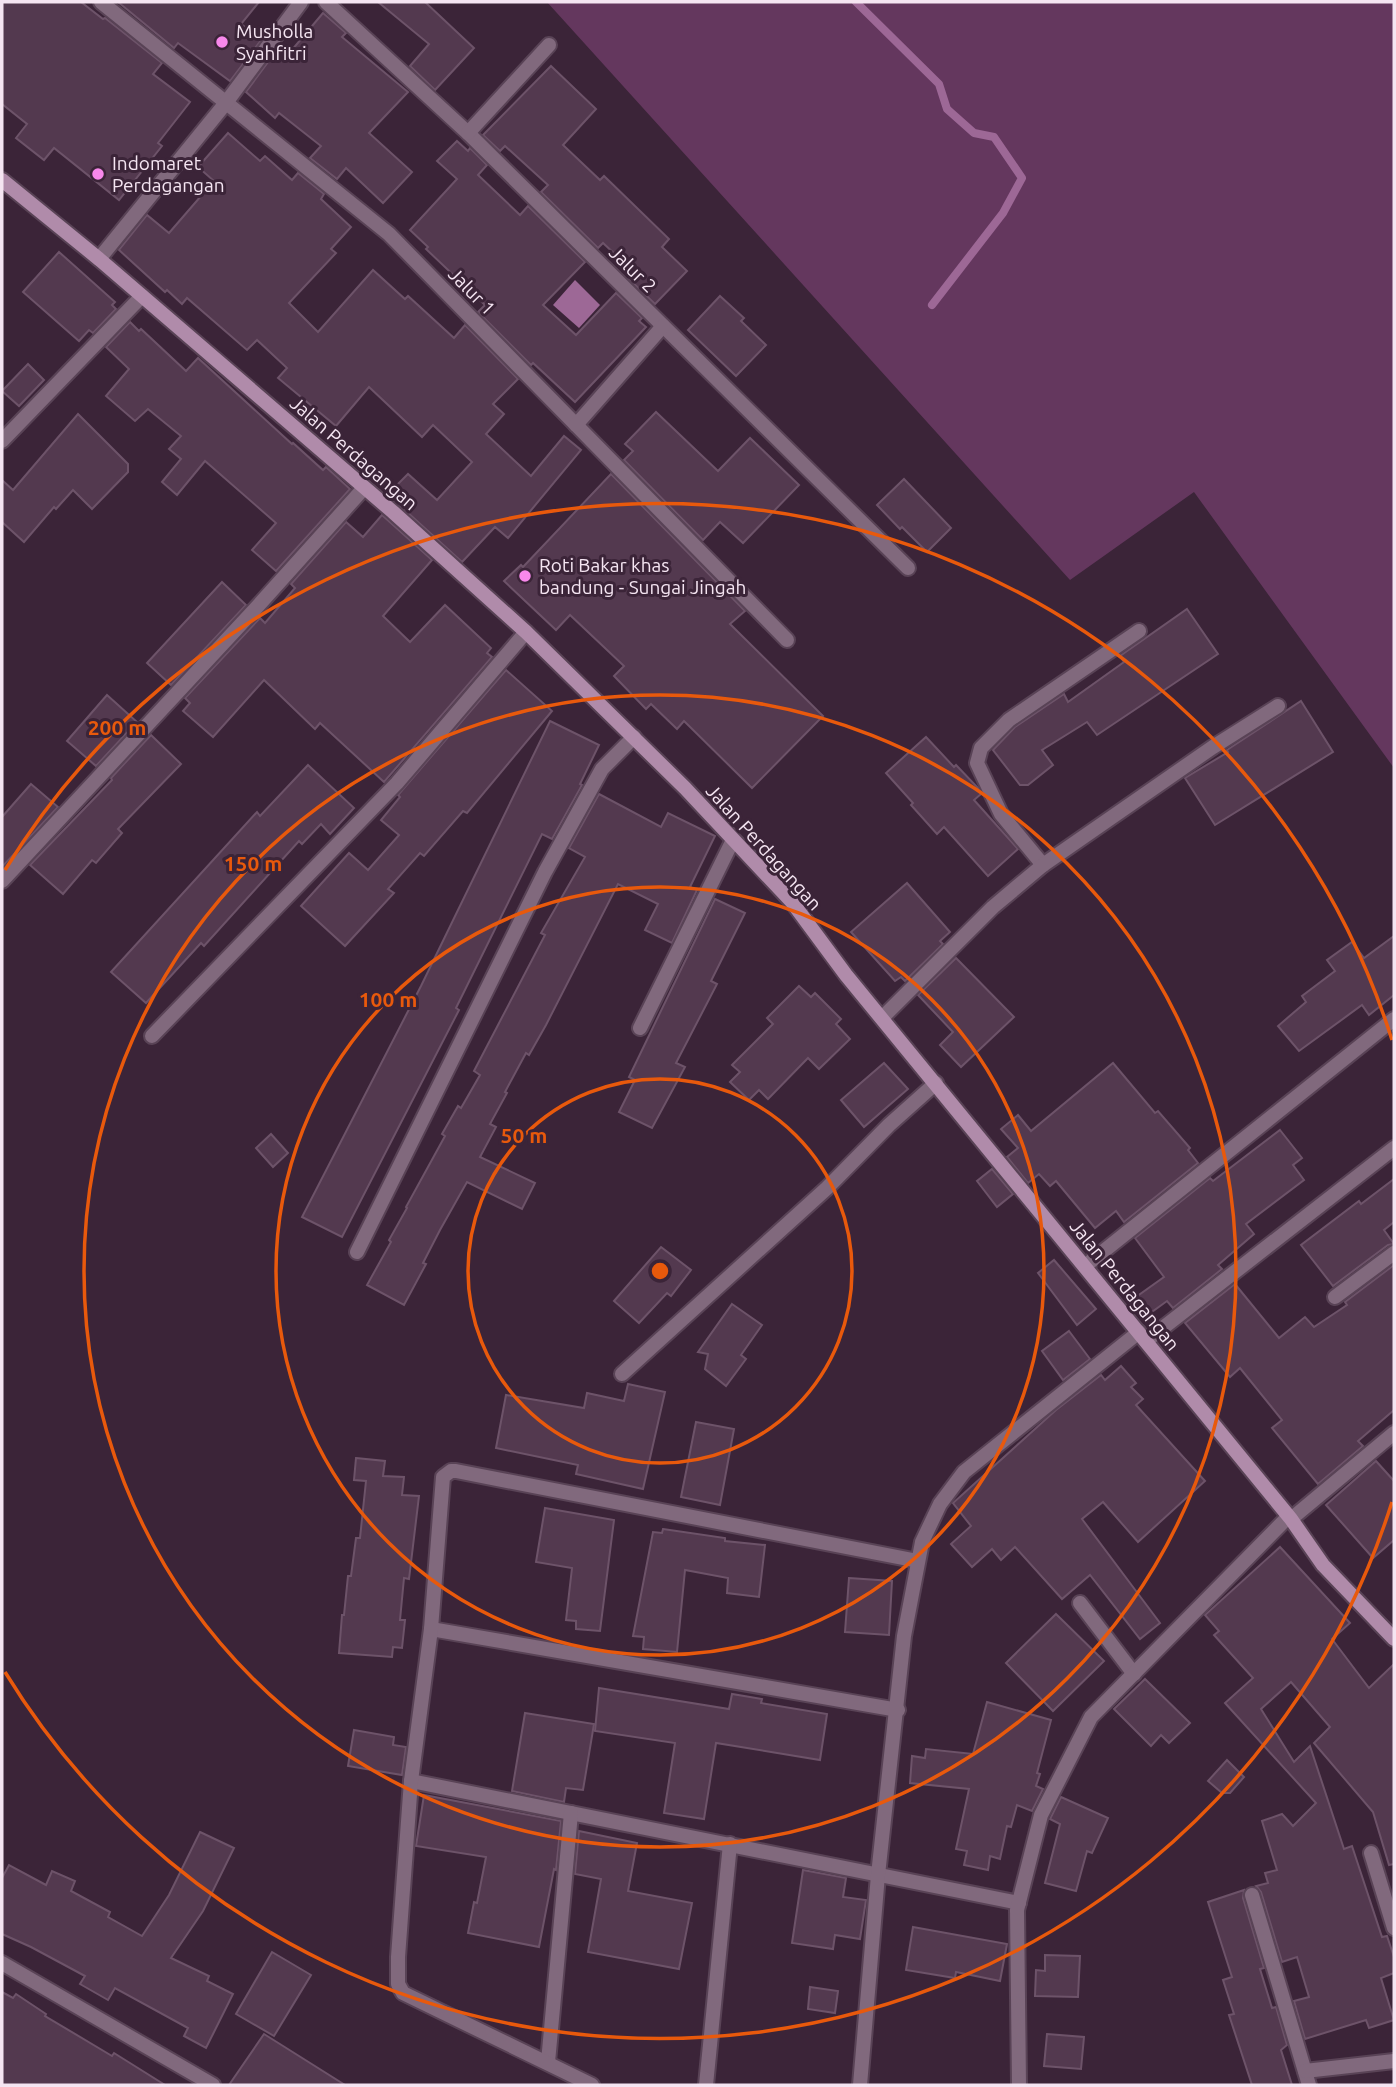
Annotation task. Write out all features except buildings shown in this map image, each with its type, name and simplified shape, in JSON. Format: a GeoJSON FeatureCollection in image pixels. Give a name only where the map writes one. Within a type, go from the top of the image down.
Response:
{"type":"FeatureCollection","features":[{"type":"Feature","properties":{"kind":"street","name":"Jalur 1"},"geometry":{"type":"LineString","coordinates":[[101,2],[389,234],[787,640]]}},
{"type":"Feature","properties":{"kind":"street"},"geometry":{"type":"LineString","coordinates":[[99,259],[225,104],[301,2]]}},
{"type":"Feature","properties":{"kind":"street","name":"Jalur 2"},"geometry":{"type":"LineString","coordinates":[[326,2],[468,133],[908,568]]}},
{"type":"Feature","properties":{"kind":"street"},"geometry":{"type":"LineString","coordinates":[[468,133],[549,45]]}},
{"type":"Feature","properties":{"kind":"street","name":"Jalan Perdagangan"},"geometry":{"type":"LineString","coordinates":[[2,180],[142,296],[526,632],[634,737],[733,840],[792,902],[846,975],[1290,1518],[1323,1565],[1394,1639]]}},
{"type":"Feature","properties":{"kind":"street"},"geometry":{"type":"LineString","coordinates":[[2,441],[142,296]]}},
{"type":"Feature","properties":{"kind":"street"},"geometry":{"type":"LineString","coordinates":[[576,425],[663,326]]}},
{"type":"Feature","properties":{"kind":"street"},"geometry":{"type":"LineString","coordinates":[[2,881],[364,488]]}},
{"type":"Feature","properties":{"kind":"street"},"geometry":{"type":"LineString","coordinates":[[1043,865],[1001,814],[977,763],[981,748],[1009,720],[1139,631]]}},
{"type":"Feature","properties":{"kind":"street"},"geometry":{"type":"LineString","coordinates":[[152,1036],[397,783],[526,632]]}},
{"type":"Feature","properties":{"kind":"street"},"geometry":{"type":"LineString","coordinates":[[882,1018],[993,907],[1043,865],[1213,747],[1278,706]]}},
{"type":"Feature","properties":{"kind":"street"},"geometry":{"type":"LineString","coordinates":[[357,1252],[545,872],[602,769],[634,737]]}},
{"type":"Feature","properties":{"kind":"street"},"geometry":{"type":"LineString","coordinates":[[640,1028],[733,840]]}},
{"type":"Feature","properties":{"kind":"street"},"geometry":{"type":"LineString","coordinates":[[1085,1266],[1394,1019]]}},
{"type":"Feature","properties":{"kind":"street"},"geometry":{"type":"LineString","coordinates":[[622,1374],[817,1198],[889,1125],[936,1083]]}},
{"type":"Feature","properties":{"kind":"street"},"geometry":{"type":"LineString","coordinates":[[860,2085],[878,1875],[904,1636],[922,1542],[940,1504],[964,1472],[1394,1147]]}},
{"type":"Feature","properties":{"kind":"street"},"geometry":{"type":"LineString","coordinates":[[1335,1297],[1394,1254]]}},
{"type":"Feature","properties":{"kind":"street"},"geometry":{"type":"LineString","coordinates":[[1019,2085],[1017,1910],[1041,1815],[1091,1717],[1290,1518],[1394,1433]]}},
{"type":"Feature","properties":{"kind":"street"},"geometry":{"type":"LineString","coordinates":[[592,2085],[403,1993],[400,1989],[398,1957],[411,1781],[431,1629],[443,1477],[451,1471],[918,1561]]}},
{"type":"Feature","properties":{"kind":"street"},"geometry":{"type":"LineString","coordinates":[[1080,1603],[1133,1674]]}},
{"type":"Feature","properties":{"kind":"street"},"geometry":{"type":"LineString","coordinates":[[431,1629],[898,1710]]}},
{"type":"Feature","properties":{"kind":"street"},"geometry":{"type":"LineString","coordinates":[[411,1781],[1019,1903]]}},
{"type":"Feature","properties":{"kind":"street"},"geometry":{"type":"LineString","coordinates":[[548,2062],[571,1813]]}},
{"type":"Feature","properties":{"kind":"street"},"geometry":{"type":"LineString","coordinates":[[706,2085],[730,1844]]}},
{"type":"Feature","properties":{"kind":"street"},"geometry":{"type":"LineString","coordinates":[[1371,1853],[1394,1928]]}},
{"type":"Feature","properties":{"kind":"street"},"geometry":{"type":"LineString","coordinates":[[1252,1895],[1307,2078],[1394,2061]]}},
{"type":"Feature","properties":{"kind":"street"},"geometry":{"type":"LineString","coordinates":[[2,1963],[213,2085]]}},
{"type":"Feature","properties":{"kind":"shaded area"},"geometry":{"type":"Polygon","coordinates":[[[547,2],[1394,2],[1394,768],[1194,492],[1070,580],[547,2]]]}},
{"type":"Feature","properties":{"kind":"shaded area"},"geometry":{"type":"Polygon","coordinates":[[[575,280],[600,305],[579,328],[553,305],[575,280]]]}},
{"type":"Feature","properties":{"kind":"waterway"},"geometry":{"type":"LineString","coordinates":[[856,2],[939,84],[947,109],[974,133],[994,137],[1022,178],[1003,213],[932,305]]}},
{"type":"Feature","properties":{"kind":"place","name":"Musholla Syahfitri"},"geometry":{"type":"Point","coordinates":[222,42]}},
{"type":"Feature","properties":{"kind":"place","name":"Indomaret Perdagangan"},"geometry":{"type":"Point","coordinates":[98,174]}},
{"type":"Feature","properties":{"kind":"place","name":"Roti Bakar khas bandung - Sungai Jingah"},"geometry":{"type":"Point","coordinates":[525,576]}}]}
